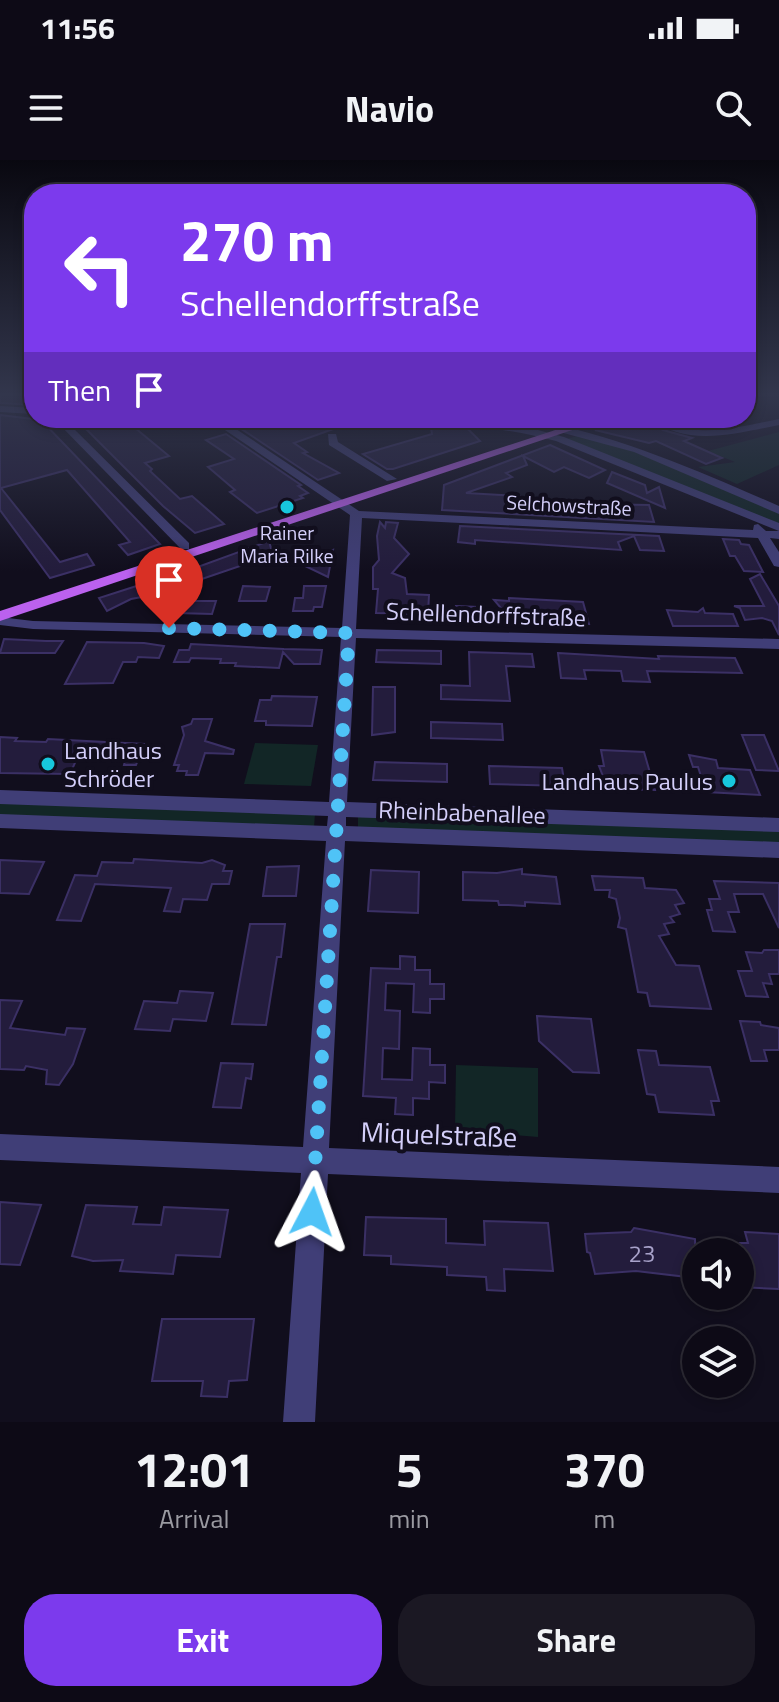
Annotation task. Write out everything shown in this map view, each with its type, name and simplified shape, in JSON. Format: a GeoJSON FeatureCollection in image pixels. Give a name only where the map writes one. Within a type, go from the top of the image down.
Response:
{"type":"FeatureCollection","features":[{"type":"Feature","properties":{"kind":"main road"},"geometry":{"type":"LineString","coordinates":[[0,604],[185,546],[345,506],[391,479],[465,454]]}},
{"type":"Feature","properties":{"kind":"main road"},"geometry":{"type":"LineString","coordinates":[[0,618],[345,506],[483,454]]}},
{"type":"Feature","properties":{"kind":"street"},"geometry":{"type":"LineString","coordinates":[[91,454],[185,546]]}},
{"type":"Feature","properties":{"kind":"street"},"geometry":{"type":"LineString","coordinates":[[267,454],[345,506],[349,633],[299,1422]]}},
{"type":"Feature","properties":{"kind":"street"},"geometry":{"type":"LineString","coordinates":[[351,454],[391,479]]}},
{"type":"Feature","properties":{"kind":"street"},"geometry":{"type":"LineString","coordinates":[[604,454],[779,527]]}},
{"type":"Feature","properties":{"kind":"street"},"geometry":{"type":"LineString","coordinates":[[653,454],[779,510]]}},
{"type":"Feature","properties":{"kind":"street","name":"Selchowstraße"},"geometry":{"type":"LineString","coordinates":[[345,506],[779,535]]}},
{"type":"Feature","properties":{"kind":"street"},"geometry":{"type":"LineString","coordinates":[[750,515],[779,563]]}},
{"type":"Feature","properties":{"kind":"street","name":"Schellendorffstraße"},"geometry":{"type":"LineString","coordinates":[[0,618],[25,624],[779,644]]}},
{"type":"Feature","properties":{"kind":"street","name":"Rheinbabenallee"},"geometry":{"type":"LineString","coordinates":[[0,797],[779,825]]}},
{"type":"Feature","properties":{"kind":"street","name":"Rheinbabenallee"},"geometry":{"type":"LineString","coordinates":[[0,821],[779,850]]}},
{"type":"Feature","properties":{"kind":"street","name":"Miquelstraße"},"geometry":{"type":"LineString","coordinates":[[0,1147],[779,1180]]}},
{"type":"Feature","properties":{"kind":"green space"},"geometry":{"type":"Polygon","coordinates":[[[603,454],[640,454],[779,513],[779,524],[603,454]]]}},
{"type":"Feature","properties":{"kind":"green space"},"geometry":{"type":"Polygon","coordinates":[[[715,454],[779,454],[779,465],[737,484],[698,467],[735,462],[715,454]]]}},
{"type":"Feature","properties":{"kind":"green space"},"geometry":{"type":"Polygon","coordinates":[[[255,743],[318,745],[311,786],[244,784],[255,743]]]}},
{"type":"Feature","properties":{"kind":"green space"},"geometry":{"type":"Polygon","coordinates":[[[0,802],[315,813],[314,828],[0,816],[0,802]]]}},
{"type":"Feature","properties":{"kind":"green space"},"geometry":{"type":"Polygon","coordinates":[[[358,815],[779,830],[779,844],[358,829],[358,815]]]}},
{"type":"Feature","properties":{"kind":"green space"},"geometry":{"type":"Polygon","coordinates":[[[456,1065],[538,1068],[538,1137],[455,1130],[456,1065]]]}},
{"type":"Feature","properties":{"kind":"building"},"geometry":{"type":"Polygon","coordinates":[[[0,454],[74,454],[160,544],[128,555],[119,545],[130,542],[67,470],[1,488],[60,562],[87,554],[94,565],[50,578],[0,510],[0,454]]]}},
{"type":"Feature","properties":{"kind":"building"},"geometry":{"type":"Polygon","coordinates":[[[111,454],[166,454],[169,456],[145,463],[152,469],[150,471],[180,499],[192,496],[224,524],[195,533],[111,454]]]}},
{"type":"Feature","properties":{"kind":"building"},"geometry":{"type":"Polygon","coordinates":[[[226,454],[255,454],[308,493],[300,496],[303,498],[257,513],[230,492],[235,490],[208,467],[234,459],[226,454]]]}},
{"type":"Feature","properties":{"kind":"building"},"geometry":{"type":"Polygon","coordinates":[[[279,454],[305,454],[339,473],[318,480],[279,454]]]}},
{"type":"Feature","properties":{"kind":"building"},"geometry":{"type":"Polygon","coordinates":[[[363,454],[440,454],[393,469],[387,469],[363,454]]]}},
{"type":"Feature","properties":{"kind":"building"},"geometry":{"type":"Polygon","coordinates":[[[526,454],[570,454],[605,470],[589,478],[564,467],[554,472],[523,456],[527,465],[506,473],[512,477],[466,493],[519,496],[524,503],[555,505],[556,509],[583,510],[582,506],[595,504],[649,505],[654,522],[442,510],[444,485],[526,454]]]}},
{"type":"Feature","properties":{"kind":"building"},"geometry":{"type":"Polygon","coordinates":[[[684,454],[713,454],[722,458],[706,464],[684,454]]]}},
{"type":"Feature","properties":{"kind":"building"},"geometry":{"type":"Polygon","coordinates":[[[612,472],[645,485],[647,493],[659,487],[665,508],[607,483],[612,472]]]}},
{"type":"Feature","properties":{"kind":"building"},"geometry":{"type":"Polygon","coordinates":[[[380,522],[385,528],[386,522],[398,523],[394,538],[409,554],[392,573],[405,578],[407,594],[429,595],[428,614],[376,613],[378,589],[373,589],[373,567],[379,560],[377,536],[380,522]]]}},
{"type":"Feature","properties":{"kind":"building"},"geometry":{"type":"Polygon","coordinates":[[[460,526],[659,536],[664,551],[640,550],[634,536],[618,542],[621,550],[475,540],[475,544],[458,542],[460,526]]]}},
{"type":"Feature","properties":{"kind":"building"},"geometry":{"type":"Polygon","coordinates":[[[723,539],[739,540],[741,544],[749,545],[763,572],[744,571],[735,556],[730,556],[723,539]]]}},
{"type":"Feature","properties":{"kind":"building"},"geometry":{"type":"Polygon","coordinates":[[[269,541],[272,552],[249,563],[193,582],[184,572],[269,541]]]}},
{"type":"Feature","properties":{"kind":"building"},"geometry":{"type":"Polygon","coordinates":[[[333,550],[328,577],[303,565],[333,550]]]}},
{"type":"Feature","properties":{"kind":"building"},"geometry":{"type":"Polygon","coordinates":[[[760,574],[779,606],[779,635],[772,621],[762,618],[745,620],[740,608],[734,606],[764,606],[750,579],[760,574]]]}},
{"type":"Feature","properties":{"kind":"building"},"geometry":{"type":"Polygon","coordinates":[[[149,582],[158,594],[131,599],[107,611],[99,598],[149,582]]]}},
{"type":"Feature","properties":{"kind":"building"},"geometry":{"type":"Polygon","coordinates":[[[243,586],[270,587],[266,601],[239,601],[243,586]]]}},
{"type":"Feature","properties":{"kind":"building"},"geometry":{"type":"Polygon","coordinates":[[[304,586],[326,586],[322,607],[314,607],[313,611],[293,611],[295,598],[303,598],[304,586]]]}},
{"type":"Feature","properties":{"kind":"building"},"geometry":{"type":"Polygon","coordinates":[[[509,598],[583,602],[589,624],[508,622],[507,615],[494,600],[509,601],[509,598]]]}},
{"type":"Feature","properties":{"kind":"building"},"geometry":{"type":"Polygon","coordinates":[[[182,601],[216,601],[212,614],[177,613],[182,601]]]}},
{"type":"Feature","properties":{"kind":"building"},"geometry":{"type":"Polygon","coordinates":[[[456,606],[478,607],[478,621],[458,620],[456,606]]]}},
{"type":"Feature","properties":{"kind":"building"},"geometry":{"type":"Polygon","coordinates":[[[703,608],[705,613],[733,614],[738,626],[673,626],[667,610],[698,612],[703,608]]]}},
{"type":"Feature","properties":{"kind":"building"},"geometry":{"type":"Polygon","coordinates":[[[4,639],[63,641],[55,653],[0,653],[4,639]]]}},
{"type":"Feature","properties":{"kind":"building"},"geometry":{"type":"Polygon","coordinates":[[[87,642],[164,646],[159,658],[138,657],[136,662],[123,662],[113,683],[65,684],[87,642]]]}},
{"type":"Feature","properties":{"kind":"building"},"geometry":{"type":"Polygon","coordinates":[[[191,644],[322,650],[320,664],[294,664],[283,652],[279,668],[235,666],[236,663],[220,663],[221,659],[191,658],[189,662],[174,662],[179,650],[189,650],[191,644]]]}},
{"type":"Feature","properties":{"kind":"building"},"geometry":{"type":"Polygon","coordinates":[[[377,650],[441,651],[441,664],[376,662],[377,650]]]}},
{"type":"Feature","properties":{"kind":"building"},"geometry":{"type":"Polygon","coordinates":[[[469,652],[532,654],[534,667],[506,666],[510,701],[441,699],[441,685],[470,686],[469,652]]]}},
{"type":"Feature","properties":{"kind":"building"},"geometry":{"type":"Polygon","coordinates":[[[558,653],[659,659],[658,656],[735,658],[742,673],[647,671],[650,682],[623,681],[621,671],[584,670],[586,679],[561,678],[558,653]]]}},
{"type":"Feature","properties":{"kind":"building"},"geometry":{"type":"Polygon","coordinates":[[[373,687],[395,687],[395,732],[372,735],[373,687]]]}},
{"type":"Feature","properties":{"kind":"building"},"geometry":{"type":"Polygon","coordinates":[[[272,696],[317,697],[312,726],[266,725],[266,721],[255,721],[260,700],[271,700],[272,696]]]}},
{"type":"Feature","properties":{"kind":"building"},"geometry":{"type":"Polygon","coordinates":[[[193,719],[212,719],[205,741],[234,750],[233,754],[205,753],[198,775],[186,775],[187,771],[177,771],[179,765],[174,765],[184,735],[182,727],[191,724],[193,719]]]}},
{"type":"Feature","properties":{"kind":"building"},"geometry":{"type":"Polygon","coordinates":[[[431,722],[502,724],[503,740],[431,738],[431,722]]]}},
{"type":"Feature","properties":{"kind":"building"},"geometry":{"type":"Polygon","coordinates":[[[742,735],[764,735],[779,771],[756,770],[742,735]]]}},
{"type":"Feature","properties":{"kind":"building"},"geometry":{"type":"Polygon","coordinates":[[[0,737],[17,738],[15,741],[46,742],[48,739],[144,744],[136,765],[124,765],[125,761],[106,760],[107,757],[78,756],[70,774],[0,773],[0,737]]]}},
{"type":"Feature","properties":{"kind":"building"},"geometry":{"type":"Polygon","coordinates":[[[601,750],[644,752],[655,790],[608,789],[599,766],[604,766],[601,750]]]}},
{"type":"Feature","properties":{"kind":"building","name":"Landhaus Paulus"},"geometry":{"type":"Polygon","coordinates":[[[689,755],[716,760],[718,768],[750,770],[760,795],[706,792],[698,767],[693,767],[689,755]]]}},
{"type":"Feature","properties":{"kind":"building"},"geometry":{"type":"Polygon","coordinates":[[[375,762],[447,764],[447,782],[373,780],[375,762]]]}},
{"type":"Feature","properties":{"kind":"building"},"geometry":{"type":"Polygon","coordinates":[[[489,766],[562,768],[565,786],[490,784],[489,766]]]}},
{"type":"Feature","properties":{"kind":"building"},"geometry":{"type":"Polygon","coordinates":[[[134,859],[202,863],[212,860],[225,865],[223,871],[232,871],[229,884],[212,884],[207,900],[183,899],[180,912],[164,911],[171,888],[95,884],[81,921],[57,920],[75,875],[97,876],[102,862],[133,863],[134,859]]]}},
{"type":"Feature","properties":{"kind":"building"},"geometry":{"type":"Polygon","coordinates":[[[0,860],[44,862],[29,894],[0,893],[0,860]]]}},
{"type":"Feature","properties":{"kind":"building"},"geometry":{"type":"Polygon","coordinates":[[[299,866],[296,896],[263,896],[267,867],[299,866]]]}},
{"type":"Feature","properties":{"kind":"building"},"geometry":{"type":"Polygon","coordinates":[[[522,869],[522,874],[556,877],[560,904],[525,902],[525,906],[499,905],[498,901],[463,900],[463,872],[497,873],[522,869]]]}},
{"type":"Feature","properties":{"kind":"building"},"geometry":{"type":"Polygon","coordinates":[[[371,870],[419,872],[418,913],[368,911],[371,870]]]}},
{"type":"Feature","properties":{"kind":"building"},"geometry":{"type":"Polygon","coordinates":[[[592,876],[643,878],[645,888],[676,890],[684,903],[675,905],[680,914],[670,917],[674,922],[664,924],[669,934],[659,936],[676,965],[699,966],[711,1009],[650,1006],[647,993],[638,992],[626,929],[618,927],[620,918],[616,899],[609,897],[610,890],[595,890],[592,876]]]}},
{"type":"Feature","properties":{"kind":"building"},"geometry":{"type":"Polygon","coordinates":[[[714,881],[779,883],[779,928],[763,894],[734,894],[739,912],[728,912],[735,932],[713,931],[707,910],[712,910],[709,899],[720,899],[714,881]]]}},
{"type":"Feature","properties":{"kind":"building"},"geometry":{"type":"Polygon","coordinates":[[[250,924],[285,924],[266,1025],[232,1024],[250,924]]]}},
{"type":"Feature","properties":{"kind":"building"},"geometry":{"type":"Polygon","coordinates":[[[764,950],[779,950],[779,974],[769,974],[772,984],[763,983],[768,997],[746,996],[738,971],[752,971],[746,952],[762,953],[764,950]]]}},
{"type":"Feature","properties":{"kind":"building"},"geometry":{"type":"Polygon","coordinates":[[[400,956],[415,957],[415,970],[430,970],[430,984],[444,984],[444,999],[430,999],[430,1013],[413,1012],[414,984],[386,983],[385,1010],[400,1011],[399,1049],[383,1048],[382,1079],[412,1080],[413,1048],[430,1049],[430,1065],[445,1065],[445,1083],[429,1082],[429,1099],[413,1098],[413,1115],[395,1114],[396,1098],[363,1096],[371,968],[400,969],[400,956]]]}},
{"type":"Feature","properties":{"kind":"building"},"geometry":{"type":"Polygon","coordinates":[[[180,991],[213,993],[206,1021],[173,1019],[170,1031],[135,1029],[144,1001],[177,1003],[180,991]]]}},
{"type":"Feature","properties":{"kind":"building"},"geometry":{"type":"Polygon","coordinates":[[[0,1000],[22,1001],[10,1028],[65,1035],[67,1028],[85,1029],[73,1064],[59,1085],[46,1084],[47,1070],[26,1066],[24,1070],[0,1069],[0,1000]]]}},
{"type":"Feature","properties":{"kind":"building"},"geometry":{"type":"Polygon","coordinates":[[[537,1016],[591,1019],[599,1073],[573,1072],[539,1041],[537,1016]]]}},
{"type":"Feature","properties":{"kind":"building"},"geometry":{"type":"Polygon","coordinates":[[[740,1021],[760,1022],[761,1025],[779,1028],[779,1050],[764,1050],[767,1061],[751,1061],[740,1021]]]}},
{"type":"Feature","properties":{"kind":"building"},"geometry":{"type":"Polygon","coordinates":[[[638,1050],[656,1051],[659,1065],[710,1067],[719,1101],[711,1101],[714,1115],[659,1112],[655,1095],[647,1094],[638,1050]]]}},
{"type":"Feature","properties":{"kind":"building"},"geometry":{"type":"Polygon","coordinates":[[[221,1063],[253,1064],[251,1079],[246,1078],[241,1108],[213,1107],[221,1063]]]}},
{"type":"Feature","properties":{"kind":"building"},"geometry":{"type":"Polygon","coordinates":[[[0,1202],[41,1205],[20,1265],[0,1264],[0,1202]]]}},
{"type":"Feature","properties":{"kind":"building"},"geometry":{"type":"Polygon","coordinates":[[[86,1205],[137,1207],[133,1224],[161,1225],[164,1207],[228,1210],[220,1257],[176,1255],[173,1274],[120,1271],[123,1260],[93,1261],[72,1256],[86,1205]]]}},
{"type":"Feature","properties":{"kind":"building"},"geometry":{"type":"Polygon","coordinates":[[[366,1217],[446,1219],[446,1243],[485,1245],[484,1221],[548,1223],[553,1271],[504,1269],[505,1291],[487,1290],[486,1277],[447,1275],[447,1267],[391,1264],[391,1256],[364,1255],[366,1217]]]}},
{"type":"Feature","properties":{"kind":"building"},"geometry":{"type":"Polygon","coordinates":[[[634,1228],[689,1238],[682,1238],[682,1276],[636,1271],[595,1274],[590,1253],[587,1252],[585,1234],[631,1232],[634,1228]]]}},
{"type":"Feature","properties":{"kind":"building"},"geometry":{"type":"Polygon","coordinates":[[[745,1232],[779,1234],[779,1289],[754,1288],[754,1238],[747,1238],[745,1232]]]}},
{"type":"Feature","properties":{"kind":"building"},"geometry":{"type":"Polygon","coordinates":[[[162,1319],[254,1319],[247,1380],[229,1381],[227,1397],[201,1396],[203,1381],[152,1381],[162,1319]]]}},
{"type":"Feature","properties":{"kind":"place","name":"Rainer Maria Rilke"},"geometry":{"type":"Point","coordinates":[287,507]}},
{"type":"Feature","properties":{"kind":"place","name":"Landhaus Schröder"},"geometry":{"type":"Point","coordinates":[48,764]}},
{"type":"Feature","properties":{"kind":"place","name":"Landhaus Paulus"},"geometry":{"type":"Point","coordinates":[729,781]}},
{"type":"Feature","properties":{"kind":"route"},"geometry":{"type":"LineString","coordinates":[[169,628],[349,633],[312,1212]]}}]}
